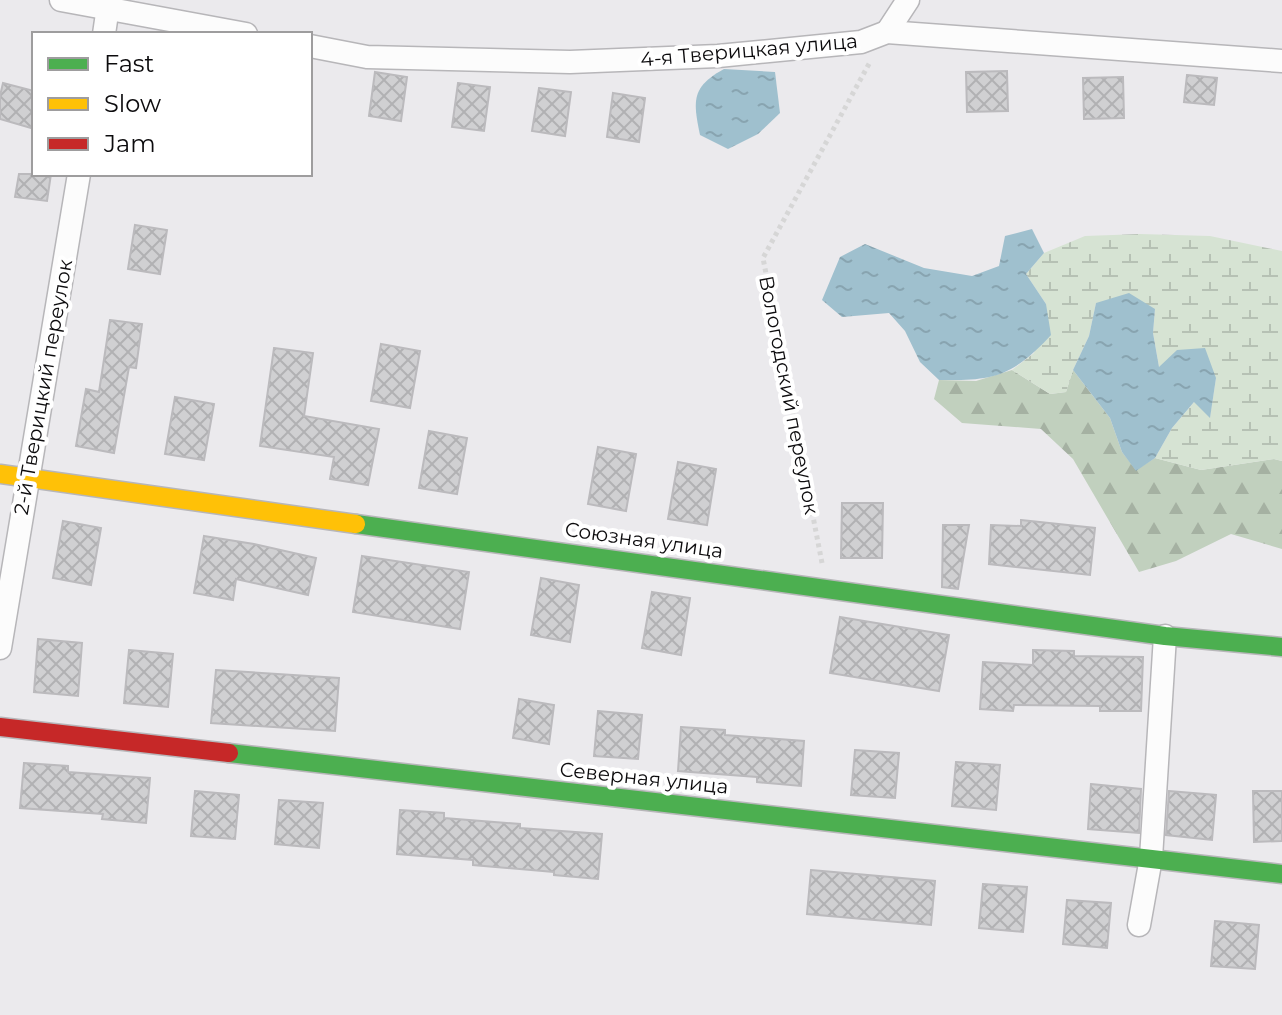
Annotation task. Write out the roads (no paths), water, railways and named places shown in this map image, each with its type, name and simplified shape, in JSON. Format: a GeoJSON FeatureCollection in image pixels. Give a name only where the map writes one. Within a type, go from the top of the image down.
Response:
{"type":"FeatureCollection","features":[{"type":"Feature","properties":{"kind":"street"},"geometry":{"type":"LineString","coordinates":[[61,0],[108,4],[237,32]]}},
{"type":"Feature","properties":{"kind":"street"},"geometry":{"type":"LineString","coordinates":[[887,32],[908,0]]}},
{"type":"Feature","properties":{"kind":"street"},"geometry":{"type":"LineString","coordinates":[[104,32],[108,4]]}},
{"type":"Feature","properties":{"kind":"street","name":"4-я Тверицкая улица"},"geometry":{"type":"LineString","coordinates":[[312,46],[367,57],[570,62],[750,53],[861,42],[887,32],[1282,61]]}},
{"type":"Feature","properties":{"kind":"street","name":"2-й Тверицкий переулок"},"geometry":{"type":"LineString","coordinates":[[0,648],[79,176]]}},
{"type":"Feature","properties":{"kind":"street","name":"Союзная улица"},"geometry":{"type":"LineString","coordinates":[[0,474],[1165,636],[1282,647]]}},
{"type":"Feature","properties":{"kind":"street"},"geometry":{"type":"LineString","coordinates":[[1139,925],[1151,858],[1165,636]]}},
{"type":"Feature","properties":{"kind":"street","name":"Северная улица"},"geometry":{"type":"LineString","coordinates":[[0,727],[1282,874]]}},
{"type":"Feature","properties":{"kind":"water"},"geometry":{"type":"Polygon","coordinates":[[[724,69],[775,72],[780,113],[758,134],[728,149],[700,135],[696,113],[700,89],[724,69]]]}},
{"type":"Feature","properties":{"kind":"water"},"geometry":{"type":"Polygon","coordinates":[[[1032,229],[1044,253],[1026,274],[1046,304],[1051,335],[1025,359],[1001,373],[974,379],[939,380],[920,362],[905,331],[889,313],[842,317],[822,300],[840,257],[865,244],[924,268],[972,276],[999,266],[1005,236],[1032,229]]]}},
{"type":"Feature","properties":{"kind":"water"},"geometry":{"type":"Polygon","coordinates":[[[1129,293],[1155,309],[1153,333],[1159,367],[1177,350],[1205,348],[1216,378],[1210,418],[1194,402],[1172,428],[1155,458],[1136,471],[1122,452],[1110,418],[1073,370],[1089,336],[1096,303],[1129,293]]]}}]}
